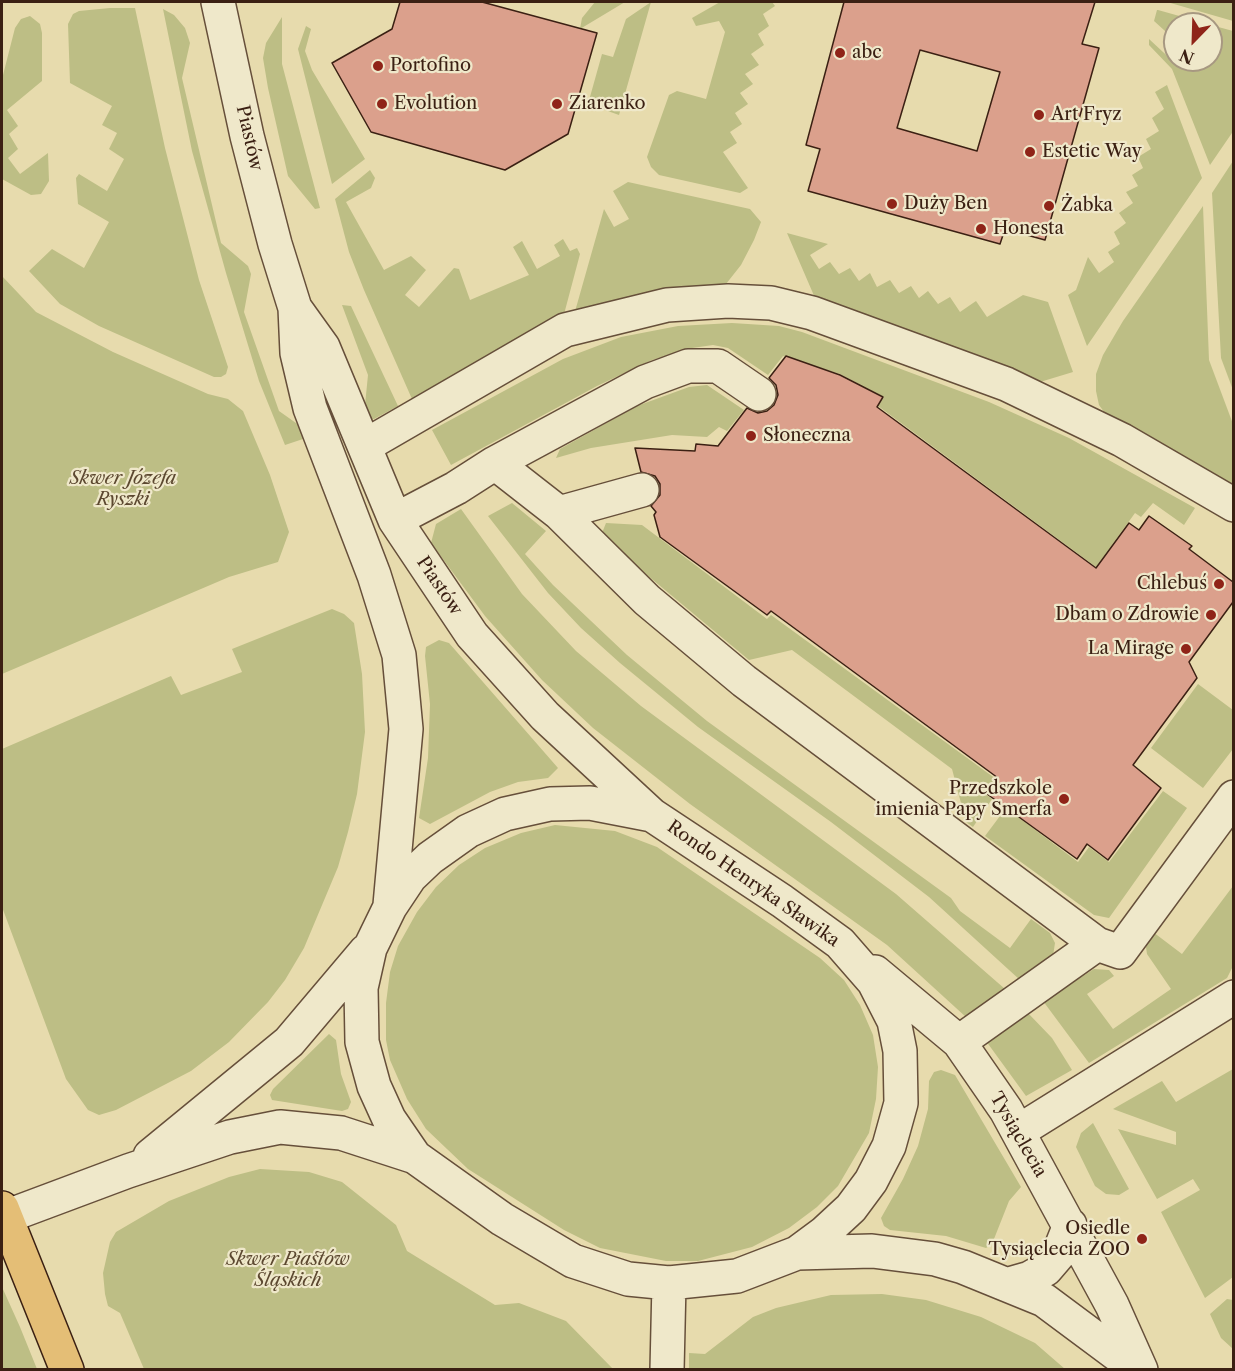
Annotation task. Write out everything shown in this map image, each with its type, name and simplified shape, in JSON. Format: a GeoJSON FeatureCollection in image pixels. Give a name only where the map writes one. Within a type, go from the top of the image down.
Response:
{"type":"FeatureCollection","features":[{"type":"Feature","properties":{"kind":"main road"},"geometry":{"type":"LineString","coordinates":[[2,1216],[67,1370]]}},
{"type":"Feature","properties":{"kind":"street","name":"Piastów"},"geometry":{"type":"LineString","coordinates":[[218,2],[255,168],[295,308],[297,354],[310,408],[374,575],[399,655],[406,729],[390,907]]}},
{"type":"Feature","properties":{"kind":"street"},"geometry":{"type":"LineString","coordinates":[[375,440],[565,330],[668,305],[728,301],[771,303],[812,313],[1006,384],[1131,445],[1233,505]]}},
{"type":"Feature","properties":{"kind":"street","name":"Piastów"},"geometry":{"type":"LineString","coordinates":[[295,308],[323,348],[395,520],[472,635],[545,716],[652,815]]}},
{"type":"Feature","properties":{"kind":"street"},"geometry":{"type":"LineString","coordinates":[[395,520],[645,382],[688,366],[718,366],[759,394]]}},
{"type":"Feature","properties":{"kind":"street"},"geometry":{"type":"LineString","coordinates":[[495,463],[559,513],[647,600],[744,681],[1097,944],[1120,952],[1233,797]]}},
{"type":"Feature","properties":{"kind":"street"},"geometry":{"type":"LineString","coordinates":[[559,513],[642,490]]}},
{"type":"Feature","properties":{"kind":"street","name":"Rondo Henryka Sławika"},"geometry":{"type":"LineString","coordinates":[[590,803],[652,815],[782,901],[840,943],[874,982],[894,1021],[900,1051],[901,1103],[890,1146],[871,1181],[851,1208],[824,1233],[797,1253],[737,1276],[669,1283],[628,1279],[573,1262],[502,1219],[415,1157],[380,1102],[365,1057],[360,1015],[361,988],[370,948],[390,907],[410,877],[430,858],[468,831],[505,814],[550,804],[590,803]]}},
{"type":"Feature","properties":{"kind":"street","name":"Tysiąclecia"},"geometry":{"type":"LineString","coordinates":[[840,943],[959,1042],[1018,1131],[1070,1225],[1112,1305],[1139,1370]]}},
{"type":"Feature","properties":{"kind":"street"},"geometry":{"type":"LineString","coordinates":[[959,1042],[1097,944]]}},
{"type":"Feature","properties":{"kind":"street"},"geometry":{"type":"LineString","coordinates":[[136,1168],[289,1042],[370,948]]}},
{"type":"Feature","properties":{"kind":"street"},"geometry":{"type":"LineString","coordinates":[[1018,1131],[1233,997]]}},
{"type":"Feature","properties":{"kind":"street"},"geometry":{"type":"LineString","coordinates":[[2,1216],[242,1133],[280,1127],[341,1133],[415,1157]]}},
{"type":"Feature","properties":{"kind":"street"},"geometry":{"type":"LineString","coordinates":[[1009,1284],[1030,1278],[1046,1269],[1058,1255],[1070,1225]]}},
{"type":"Feature","properties":{"kind":"street","name":"Tysiąclecia"},"geometry":{"type":"LineString","coordinates":[[797,1253],[872,1251],[935,1259],[1009,1284],[1044,1300],[1139,1370]]}},
{"type":"Feature","properties":{"kind":"street"},"geometry":{"type":"LineString","coordinates":[[666,1370],[669,1283]]}},
{"type":"Feature","properties":{"kind":"green space"},"geometry":{"type":"Polygon","coordinates":[[[595,2],[625,2],[580,29],[582,18],[595,2]]]}},
{"type":"Feature","properties":{"kind":"green space"},"geometry":{"type":"Polygon","coordinates":[[[651,2],[619,115],[588,104],[602,54],[613,57],[626,19],[651,2]]]}},
{"type":"Feature","properties":{"kind":"green space"},"geometry":{"type":"Polygon","coordinates":[[[720,2],[772,2],[775,6],[763,14],[769,26],[758,34],[764,45],[751,54],[759,65],[745,74],[753,84],[740,93],[748,104],[735,113],[742,124],[730,132],[737,143],[723,152],[748,188],[740,193],[659,175],[651,167],[647,157],[669,95],[677,91],[706,99],[725,32],[719,21],[696,26],[692,18],[720,2]]]}},
{"type":"Feature","properties":{"kind":"green space"},"geometry":{"type":"Polygon","coordinates":[[[1167,2],[1233,2],[1233,21],[1223,18],[1223,12],[1202,12],[1167,2]]]}},
{"type":"Feature","properties":{"kind":"green space"},"geometry":{"type":"Polygon","coordinates":[[[135,8],[165,148],[199,280],[228,367],[226,374],[221,377],[214,377],[99,326],[60,304],[29,271],[52,249],[84,268],[109,222],[78,204],[76,178],[79,174],[107,191],[124,159],[109,149],[117,133],[102,125],[112,106],[70,83],[68,24],[73,14],[79,11],[135,8]]]}},
{"type":"Feature","properties":{"kind":"green space"},"geometry":{"type":"Polygon","coordinates":[[[163,9],[174,15],[185,28],[190,43],[182,78],[221,243],[248,266],[251,274],[244,312],[279,411],[303,428],[306,438],[285,445],[259,381],[226,273],[192,151],[163,9]]]}},
{"type":"Feature","properties":{"kind":"green space"},"geometry":{"type":"Polygon","coordinates":[[[1157,10],[1164,12],[1163,29],[1154,21],[1157,10]]]}},
{"type":"Feature","properties":{"kind":"green space"},"geometry":{"type":"Polygon","coordinates":[[[30,16],[40,24],[42,33],[42,81],[7,110],[18,126],[9,134],[18,149],[8,158],[20,174],[48,153],[49,181],[41,194],[31,195],[2,179],[2,79],[15,28],[21,19],[30,16]]]}},
{"type":"Feature","properties":{"kind":"green space"},"geometry":{"type":"Polygon","coordinates":[[[282,17],[282,64],[320,208],[315,209],[288,176],[268,88],[263,58],[266,43],[282,17]]]}},
{"type":"Feature","properties":{"kind":"green space"},"geometry":{"type":"Polygon","coordinates":[[[306,26],[311,29],[305,51],[312,70],[365,159],[332,184],[298,49],[306,26]]]}},
{"type":"Feature","properties":{"kind":"green space"},"geometry":{"type":"Polygon","coordinates":[[[1223,28],[1233,31],[1234,130],[1210,165],[1173,72],[1223,72],[1223,28]]]}},
{"type":"Feature","properties":{"kind":"green space"},"geometry":{"type":"Polygon","coordinates":[[[1149,39],[1163,52],[1163,60],[1149,45],[1149,39]]]}},
{"type":"Feature","properties":{"kind":"green space"},"geometry":{"type":"Polygon","coordinates":[[[1167,85],[1202,178],[1087,346],[1068,295],[1076,290],[1088,257],[1099,273],[1114,262],[1108,252],[1120,244],[1114,232],[1126,223],[1119,213],[1133,203],[1126,192],[1138,186],[1132,175],[1143,168],[1138,157],[1151,149],[1146,139],[1159,131],[1152,118],[1164,109],[1155,92],[1167,85]]]}},
{"type":"Feature","properties":{"kind":"green space"},"geometry":{"type":"Polygon","coordinates":[[[1233,161],[1233,390],[1221,358],[1212,193],[1233,161]]]}},
{"type":"Feature","properties":{"kind":"green space"},"geometry":{"type":"Polygon","coordinates":[[[370,170],[375,178],[371,188],[346,202],[384,270],[411,256],[426,270],[405,295],[419,307],[454,268],[459,269],[470,300],[529,275],[513,247],[522,241],[537,269],[560,256],[554,245],[563,239],[570,251],[577,248],[580,254],[563,318],[412,399],[349,252],[335,199],[370,170]]]}},
{"type":"Feature","properties":{"kind":"green space"},"geometry":{"type":"Polygon","coordinates":[[[628,182],[750,209],[761,222],[741,265],[726,284],[666,290],[574,315],[604,209],[614,227],[629,219],[613,191],[628,182]]]}},
{"type":"Feature","properties":{"kind":"green space"},"geometry":{"type":"Polygon","coordinates":[[[1203,206],[1209,360],[1233,424],[1233,488],[1170,449],[1107,416],[1099,405],[1096,391],[1096,374],[1103,355],[1123,321],[1203,206]]]}},
{"type":"Feature","properties":{"kind":"green space"},"geometry":{"type":"Polygon","coordinates":[[[787,233],[828,244],[810,255],[819,269],[830,262],[839,274],[850,268],[859,281],[870,273],[877,287],[890,280],[899,293],[911,286],[919,298],[928,291],[938,304],[950,297],[960,312],[976,301],[987,317],[1023,295],[1048,302],[1073,372],[1040,382],[815,298],[787,233]]]}},
{"type":"Feature","properties":{"kind":"green space","name":"Skwer Józefa Ryszki"},"geometry":{"type":"Polygon","coordinates":[[[2,276],[36,312],[113,352],[208,394],[228,399],[243,411],[270,475],[289,532],[278,562],[229,577],[2,674],[2,276]]]}},
{"type":"Feature","properties":{"kind":"green space"},"geometry":{"type":"Polygon","coordinates":[[[342,305],[351,306],[398,406],[374,419],[369,420],[364,415],[368,375],[342,305]]]}},
{"type":"Feature","properties":{"kind":"green space"},"geometry":{"type":"Polygon","coordinates":[[[732,323],[779,326],[802,332],[989,402],[1069,438],[1195,508],[1184,525],[1153,503],[1141,517],[1135,513],[1096,567],[878,406],[884,397],[840,374],[783,356],[768,375],[728,348],[713,345],[692,348],[652,360],[597,386],[451,465],[432,430],[563,359],[621,337],[678,326],[732,323]]]}},
{"type":"Feature","properties":{"kind":"green space"},"geometry":{"type":"Polygon","coordinates":[[[707,385],[744,410],[727,431],[719,427],[707,437],[672,435],[591,448],[556,458],[560,449],[637,406],[689,387],[707,385]]]}},
{"type":"Feature","properties":{"kind":"green space"},"geometry":{"type":"Polygon","coordinates":[[[512,503],[546,531],[525,554],[553,585],[627,655],[707,721],[951,898],[960,911],[1010,948],[1031,919],[1050,933],[1055,943],[1053,956],[1020,980],[929,897],[831,822],[698,727],[620,663],[581,628],[548,593],[488,516],[512,503]]]}},
{"type":"Feature","properties":{"kind":"green space"},"geometry":{"type":"Polygon","coordinates":[[[461,509],[522,594],[576,651],[641,706],[896,894],[1005,989],[967,1018],[887,945],[690,804],[593,728],[542,680],[485,616],[431,543],[436,524],[461,509]]]}},
{"type":"Feature","properties":{"kind":"green space"},"geometry":{"type":"Polygon","coordinates":[[[606,523],[642,525],[767,619],[771,615],[996,779],[984,793],[992,799],[973,827],[966,822],[952,769],[792,650],[749,660],[629,560],[602,533],[606,523]]]}},
{"type":"Feature","properties":{"kind":"green space"},"geometry":{"type":"Polygon","coordinates":[[[332,609],[344,614],[354,623],[362,674],[365,732],[357,794],[348,832],[338,867],[304,948],[285,980],[268,1002],[229,1042],[191,1071],[116,1110],[99,1115],[88,1110],[66,1079],[2,907],[2,749],[171,676],[181,695],[242,672],[232,649],[332,609]]]}},
{"type":"Feature","properties":{"kind":"green space"},"geometry":{"type":"Polygon","coordinates":[[[439,640],[449,643],[558,768],[548,778],[518,782],[490,792],[430,824],[419,818],[428,758],[430,704],[425,656],[426,647],[439,640]]]}},
{"type":"Feature","properties":{"kind":"green space"},"geometry":{"type":"Polygon","coordinates":[[[1198,684],[1233,710],[1233,749],[1203,788],[1151,748],[1198,684]]]}},
{"type":"Feature","properties":{"kind":"green space"},"geometry":{"type":"Polygon","coordinates":[[[1163,791],[1187,808],[1109,918],[1094,915],[985,836],[1006,808],[1078,862],[1089,847],[1109,862],[1163,791]]]}},
{"type":"Feature","properties":{"kind":"green space"},"geometry":{"type":"Polygon","coordinates":[[[555,825],[615,831],[657,847],[820,958],[844,980],[860,1005],[873,1035],[878,1067],[876,1099],[869,1133],[838,1186],[817,1207],[789,1228],[752,1247],[698,1261],[666,1261],[600,1248],[564,1230],[468,1169],[426,1129],[407,1099],[390,1060],[386,1040],[386,1003],[390,972],[398,946],[417,912],[436,887],[459,865],[485,848],[521,833],[555,825]]]}},
{"type":"Feature","properties":{"kind":"green space"},"geometry":{"type":"Polygon","coordinates":[[[1233,886],[1233,966],[1227,978],[1089,1063],[1043,1001],[1094,969],[1109,970],[1114,976],[1087,994],[1113,1029],[1171,989],[1147,954],[1146,947],[1153,932],[1182,954],[1233,886]]]}},
{"type":"Feature","properties":{"kind":"green space"},"geometry":{"type":"Polygon","coordinates":[[[1027,1012],[1052,1038],[1072,1070],[1026,1096],[986,1041],[1027,1012]]]}},
{"type":"Feature","properties":{"kind":"green space"},"geometry":{"type":"Polygon","coordinates":[[[329,1034],[336,1040],[341,1074],[351,1102],[348,1109],[342,1111],[272,1100],[270,1095],[273,1089],[329,1034]]]}},
{"type":"Feature","properties":{"kind":"green space"},"geometry":{"type":"Polygon","coordinates":[[[1233,1069],[1233,1277],[1205,1298],[1161,1212],[1200,1190],[1193,1179],[1157,1199],[1118,1129],[1176,1145],[1176,1132],[1113,1109],[1162,1081],[1176,1102],[1233,1069]]]}},
{"type":"Feature","properties":{"kind":"green space"},"geometry":{"type":"Polygon","coordinates":[[[941,1070],[955,1075],[1021,1187],[1009,1201],[992,1244],[986,1248],[946,1236],[890,1230],[884,1226],[881,1218],[918,1146],[928,1109],[929,1081],[934,1072],[941,1070]]]}},
{"type":"Feature","properties":{"kind":"green space"},"geometry":{"type":"Polygon","coordinates":[[[1093,1123],[1129,1189],[1119,1195],[1106,1194],[1095,1186],[1076,1147],[1081,1133],[1093,1123]]]}},
{"type":"Feature","properties":{"kind":"green space","name":"Skwer Piastów Śląskich"},"geometry":{"type":"Polygon","coordinates":[[[260,1169],[309,1172],[342,1182],[396,1225],[407,1251],[495,1305],[519,1303],[566,1321],[613,1369],[144,1369],[120,1313],[108,1306],[103,1273],[110,1242],[116,1232],[169,1201],[229,1177],[260,1169]]]}},
{"type":"Feature","properties":{"kind":"green space"},"geometry":{"type":"Polygon","coordinates":[[[2,1287],[20,1327],[37,1369],[2,1369],[2,1287]]]}},
{"type":"Feature","properties":{"kind":"green space"},"geometry":{"type":"Polygon","coordinates":[[[882,1294],[926,1300],[981,1317],[1035,1343],[1065,1369],[689,1369],[689,1353],[705,1354],[753,1317],[776,1308],[831,1295],[882,1294]]]}},
{"type":"Feature","properties":{"kind":"green space"},"geometry":{"type":"Polygon","coordinates":[[[1227,1299],[1233,1300],[1233,1349],[1221,1338],[1210,1314],[1227,1299]]]}},
{"type":"Feature","properties":{"kind":"building"},"geometry":{"type":"Polygon","coordinates":[[[400,2],[482,2],[597,33],[568,134],[505,170],[371,132],[332,63],[392,29],[400,2]]]}},
{"type":"Feature","properties":{"kind":"building"},"geometry":{"type":"Polygon","coordinates":[[[844,2],[1095,2],[1082,44],[1099,48],[1045,240],[1005,229],[1000,244],[808,191],[820,149],[806,145],[844,2]],[[920,50],[897,128],[977,151],[1000,72],[920,50]]]}},
{"type":"Feature","properties":{"kind":"building"},"geometry":{"type":"Polygon","coordinates":[[[786,356],[840,375],[883,397],[877,407],[1096,568],[1129,523],[1139,530],[1149,516],[1192,546],[1189,549],[1233,582],[1233,602],[1189,662],[1197,678],[1133,765],[1161,788],[1108,860],[1087,844],[1077,859],[987,794],[998,778],[771,611],[767,615],[660,537],[654,515],[656,512],[651,506],[660,495],[660,484],[655,476],[641,472],[635,448],[695,451],[696,444],[718,446],[747,408],[758,413],[767,411],[774,405],[778,395],[776,385],[769,378],[786,356]]]}},
{"type":"Feature","properties":{"kind":"place","name":"abc"},"geometry":{"type":"Point","coordinates":[840,53]}},
{"type":"Feature","properties":{"kind":"place","name":"Portofino"},"geometry":{"type":"Point","coordinates":[378,66]}},
{"type":"Feature","properties":{"kind":"place","name":"Evolution"},"geometry":{"type":"Point","coordinates":[382,104]}},
{"type":"Feature","properties":{"kind":"place","name":"Ziarenko"},"geometry":{"type":"Point","coordinates":[557,104]}},
{"type":"Feature","properties":{"kind":"place","name":"Art Fryz"},"geometry":{"type":"Point","coordinates":[1039,115]}},
{"type":"Feature","properties":{"kind":"place","name":"Estetic Way"},"geometry":{"type":"Point","coordinates":[1030,152]}},
{"type":"Feature","properties":{"kind":"place","name":"Duży Ben"},"geometry":{"type":"Point","coordinates":[892,204]}},
{"type":"Feature","properties":{"kind":"place","name":"Żabka"},"geometry":{"type":"Point","coordinates":[1049,206]}},
{"type":"Feature","properties":{"kind":"place","name":"Honesta"},"geometry":{"type":"Point","coordinates":[981,229]}},
{"type":"Feature","properties":{"kind":"place","name":"Słoneczna"},"geometry":{"type":"Point","coordinates":[751,436]}},
{"type":"Feature","properties":{"kind":"place","name":"Chlebuś"},"geometry":{"type":"Point","coordinates":[1219,584]}},
{"type":"Feature","properties":{"kind":"place","name":"Dbam o Zdrowie"},"geometry":{"type":"Point","coordinates":[1211,615]}},
{"type":"Feature","properties":{"kind":"place","name":"La Mirage"},"geometry":{"type":"Point","coordinates":[1186,649]}},
{"type":"Feature","properties":{"kind":"place","name":"Przedszkole imienia Papy Smerfa"},"geometry":{"type":"Point","coordinates":[1064,799]}},
{"type":"Feature","properties":{"kind":"place","name":"Osiedle Tysiąclecia ZOO"},"geometry":{"type":"Point","coordinates":[1142,1239]}}]}
